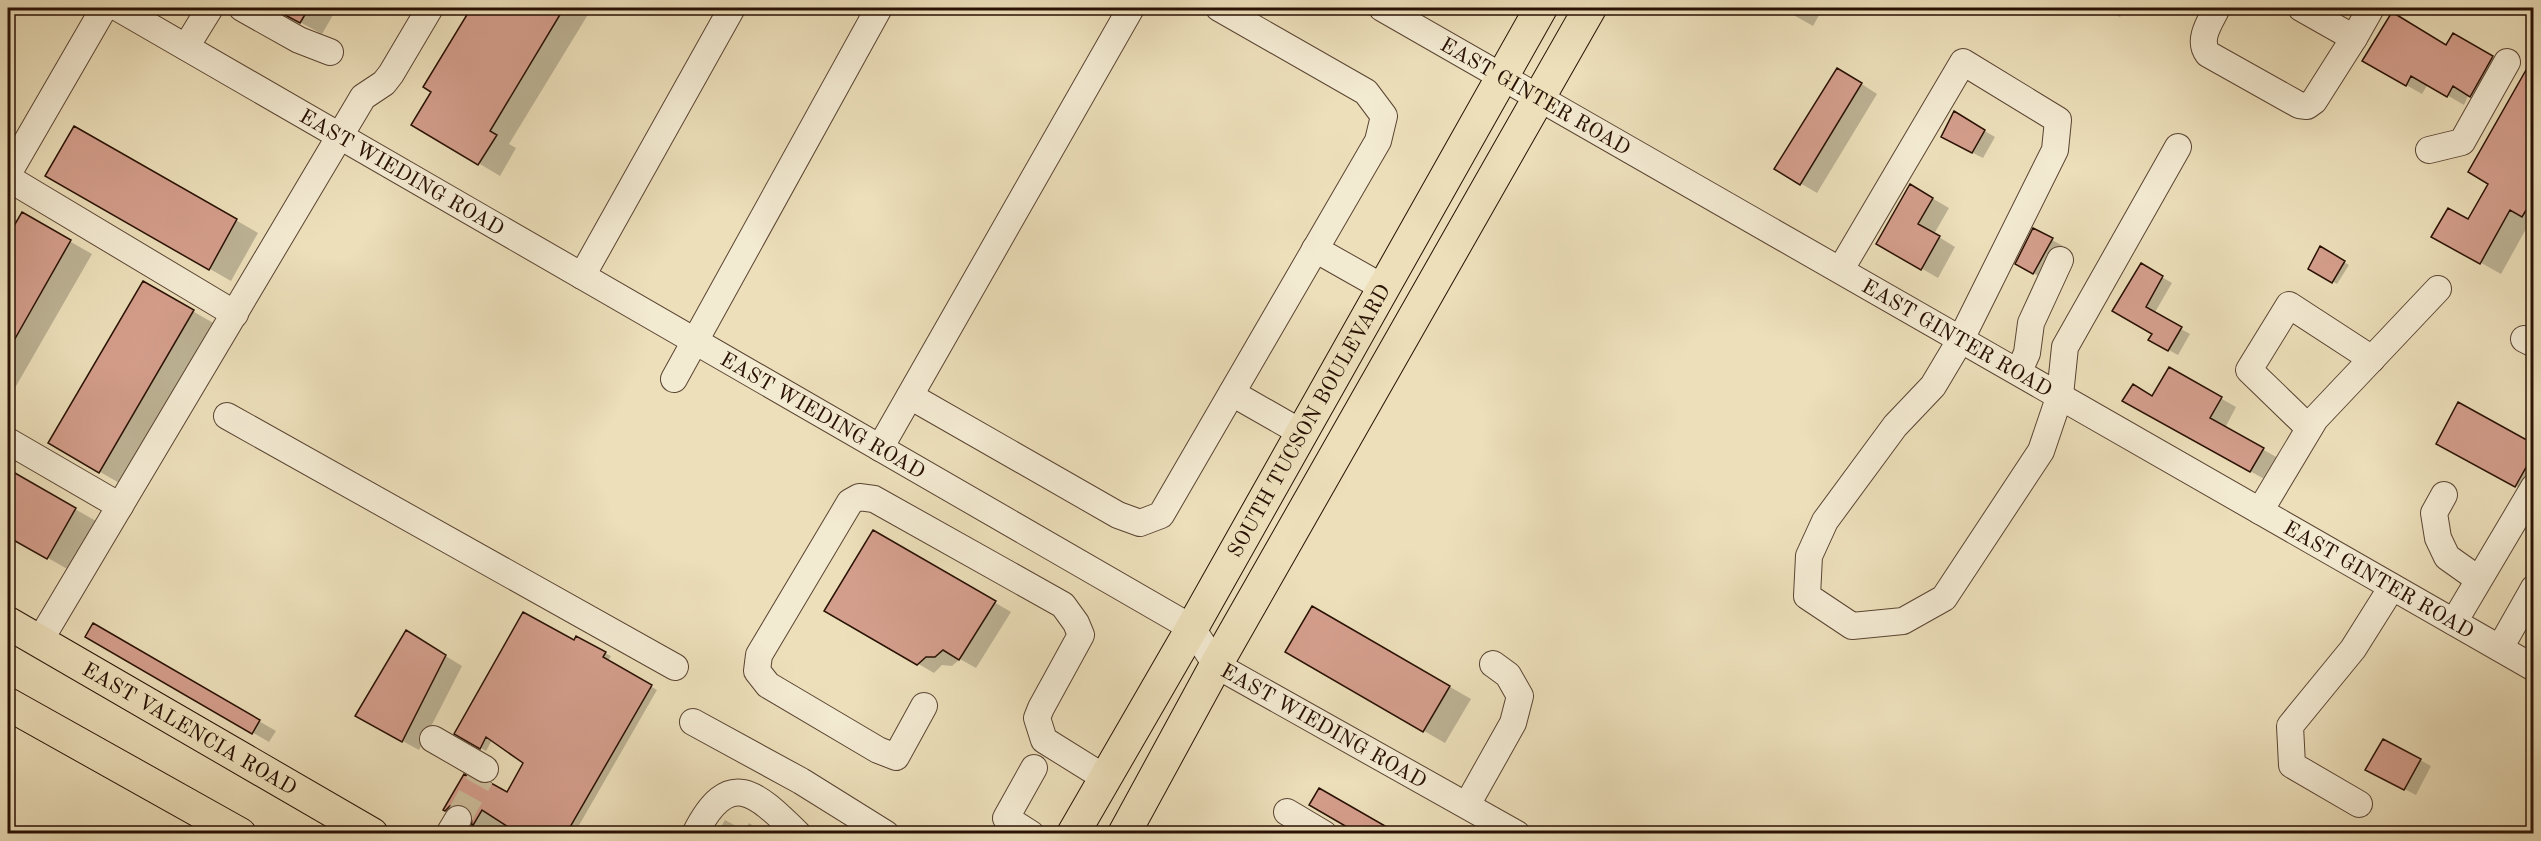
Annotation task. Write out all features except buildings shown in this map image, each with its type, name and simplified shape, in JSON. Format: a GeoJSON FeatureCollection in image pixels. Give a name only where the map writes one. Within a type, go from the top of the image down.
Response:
{"type":"FeatureCollection","features":[{"type":"Feature","properties":{"kind":"main road","name":"SOUTH TUCSON BOULEVARD"},"geometry":{"type":"LineString","coordinates":[[1073,834],[1192,628],[1541,8]]}},
{"type":"Feature","properties":{"kind":"main road","name":"SOUTH TUCSON BOULEVARD"},"geometry":{"type":"LineString","coordinates":[[1124,834],[1216,665],[1590,8]]}},
{"type":"Feature","properties":{"kind":"main road","name":"EAST VALENCIA ROAD"},"geometry":{"type":"LineString","coordinates":[[8,623],[372,834]]}},
{"type":"Feature","properties":{"kind":"main road"},"geometry":{"type":"LineString","coordinates":[[8,704],[240,834]]}},
{"type":"Feature","properties":{"kind":"street"},"geometry":{"type":"LineString","coordinates":[[8,174],[104,8]]}},
{"type":"Feature","properties":{"kind":"street","name":"EAST WIEDING ROAD"},"geometry":{"type":"LineString","coordinates":[[118,8],[1192,628],[1216,665],[1517,834]]}},
{"type":"Feature","properties":{"kind":"street"},"geometry":{"type":"LineString","coordinates":[[186,47],[210,8]]}},
{"type":"Feature","properties":{"kind":"street"},"geometry":{"type":"LineString","coordinates":[[242,8],[299,40],[330,52]]}},
{"type":"Feature","properties":{"kind":"street"},"geometry":{"type":"LineString","coordinates":[[39,642],[363,97],[384,84],[430,8]]}},
{"type":"Feature","properties":{"kind":"street"},"geometry":{"type":"LineString","coordinates":[[582,276],[732,8]]}},
{"type":"Feature","properties":{"kind":"street"},"geometry":{"type":"LineString","coordinates":[[674,379],[879,8]]}},
{"type":"Feature","properties":{"kind":"street"},"geometry":{"type":"LineString","coordinates":[[880,448],[1131,8]]}},
{"type":"Feature","properties":{"kind":"street"},"geometry":{"type":"LineString","coordinates":[[910,396],[1118,515],[1140,523],[1161,515],[1378,141],[1384,116],[1366,92],[1219,8]]}},
{"type":"Feature","properties":{"kind":"street","name":"EAST GINTER ROAD"},"geometry":{"type":"LineString","coordinates":[[1382,8],[1503,75],[2534,668]]}},
{"type":"Feature","properties":{"kind":"street"},"geometry":{"type":"LineString","coordinates":[[2217,8],[2203,39],[2203,48],[2208,54],[2299,105],[2307,106],[2314,101],[2371,8]]}},
{"type":"Feature","properties":{"kind":"street"},"geometry":{"type":"LineString","coordinates":[[2301,8],[2354,38]]}},
{"type":"Feature","properties":{"kind":"street"},"geometry":{"type":"LineString","coordinates":[[1841,269],[1963,62],[2058,120],[2055,150],[1961,339],[1933,386],[1895,426],[1825,520],[1809,556],[1808,596],[1852,626],[1903,621],[1944,598],[2041,451],[2060,395],[2065,347],[2178,147]]}},
{"type":"Feature","properties":{"kind":"street"},"geometry":{"type":"LineString","coordinates":[[2429,150],[2462,142],[2507,62]]}},
{"type":"Feature","properties":{"kind":"street"},"geometry":{"type":"LineString","coordinates":[[8,178],[235,314]]}},
{"type":"Feature","properties":{"kind":"street"},"geometry":{"type":"LineString","coordinates":[[1315,249],[1384,288]]}},
{"type":"Feature","properties":{"kind":"street"},"geometry":{"type":"LineString","coordinates":[[2019,372],[2027,353],[2031,323],[2060,260]]}},
{"type":"Feature","properties":{"kind":"street"},"geometry":{"type":"LineString","coordinates":[[2260,510],[2315,418],[2438,289]]}},
{"type":"Feature","properties":{"kind":"street"},"geometry":{"type":"LineString","coordinates":[[2309,428],[2249,370],[2289,305],[2372,359]]}},
{"type":"Feature","properties":{"kind":"street"},"geometry":{"type":"LineString","coordinates":[[1232,393],[1302,433]]}},
{"type":"Feature","properties":{"kind":"street"},"geometry":{"type":"LineString","coordinates":[[227,416],[675,667]]}},
{"type":"Feature","properties":{"kind":"street"},"geometry":{"type":"LineString","coordinates":[[8,441],[120,506]]}},
{"type":"Feature","properties":{"kind":"street"},"geometry":{"type":"LineString","coordinates":[[2454,622],[2534,487]]}},
{"type":"Feature","properties":{"kind":"street"},"geometry":{"type":"LineString","coordinates":[[2444,495],[2434,513],[2438,538],[2447,557],[2478,579]]}},
{"type":"Feature","properties":{"kind":"street"},"geometry":{"type":"LineString","coordinates":[[924,706],[896,757],[878,750],[768,685],[757,671],[759,655],[850,502],[859,497],[874,499],[1063,605],[1081,634],[1037,718],[1044,740],[1105,778]]}},
{"type":"Feature","properties":{"kind":"street"},"geometry":{"type":"LineString","coordinates":[[2359,804],[2292,765],[2290,726],[2353,649],[2392,587]]}},
{"type":"Feature","properties":{"kind":"street"},"geometry":{"type":"LineString","coordinates":[[2499,648],[2534,588]]}},
{"type":"Feature","properties":{"kind":"street"},"geometry":{"type":"LineString","coordinates":[[1467,805],[1513,723],[1520,696],[1508,675],[1493,664]]}},
{"type":"Feature","properties":{"kind":"street"},"geometry":{"type":"LineString","coordinates":[[693,722],[801,781],[886,834]]}},
{"type":"Feature","properties":{"kind":"street"},"geometry":{"type":"LineString","coordinates":[[433,739],[486,769]]}},
{"type":"Feature","properties":{"kind":"street"},"geometry":{"type":"LineString","coordinates":[[1031,834],[1006,818],[1034,768]]}},
{"type":"Feature","properties":{"kind":"street"},"geometry":{"type":"LineString","coordinates":[[695,834],[703,817],[722,795],[743,792],[768,804],[798,834]]}},
{"type":"Feature","properties":{"kind":"street"},"geometry":{"type":"LineString","coordinates":[[1287,812],[1324,834]]}},
{"type":"Feature","properties":{"kind":"tunnel"},"geometry":{"type":"LineString","coordinates":[[458,819],[481,777]]}}]}
